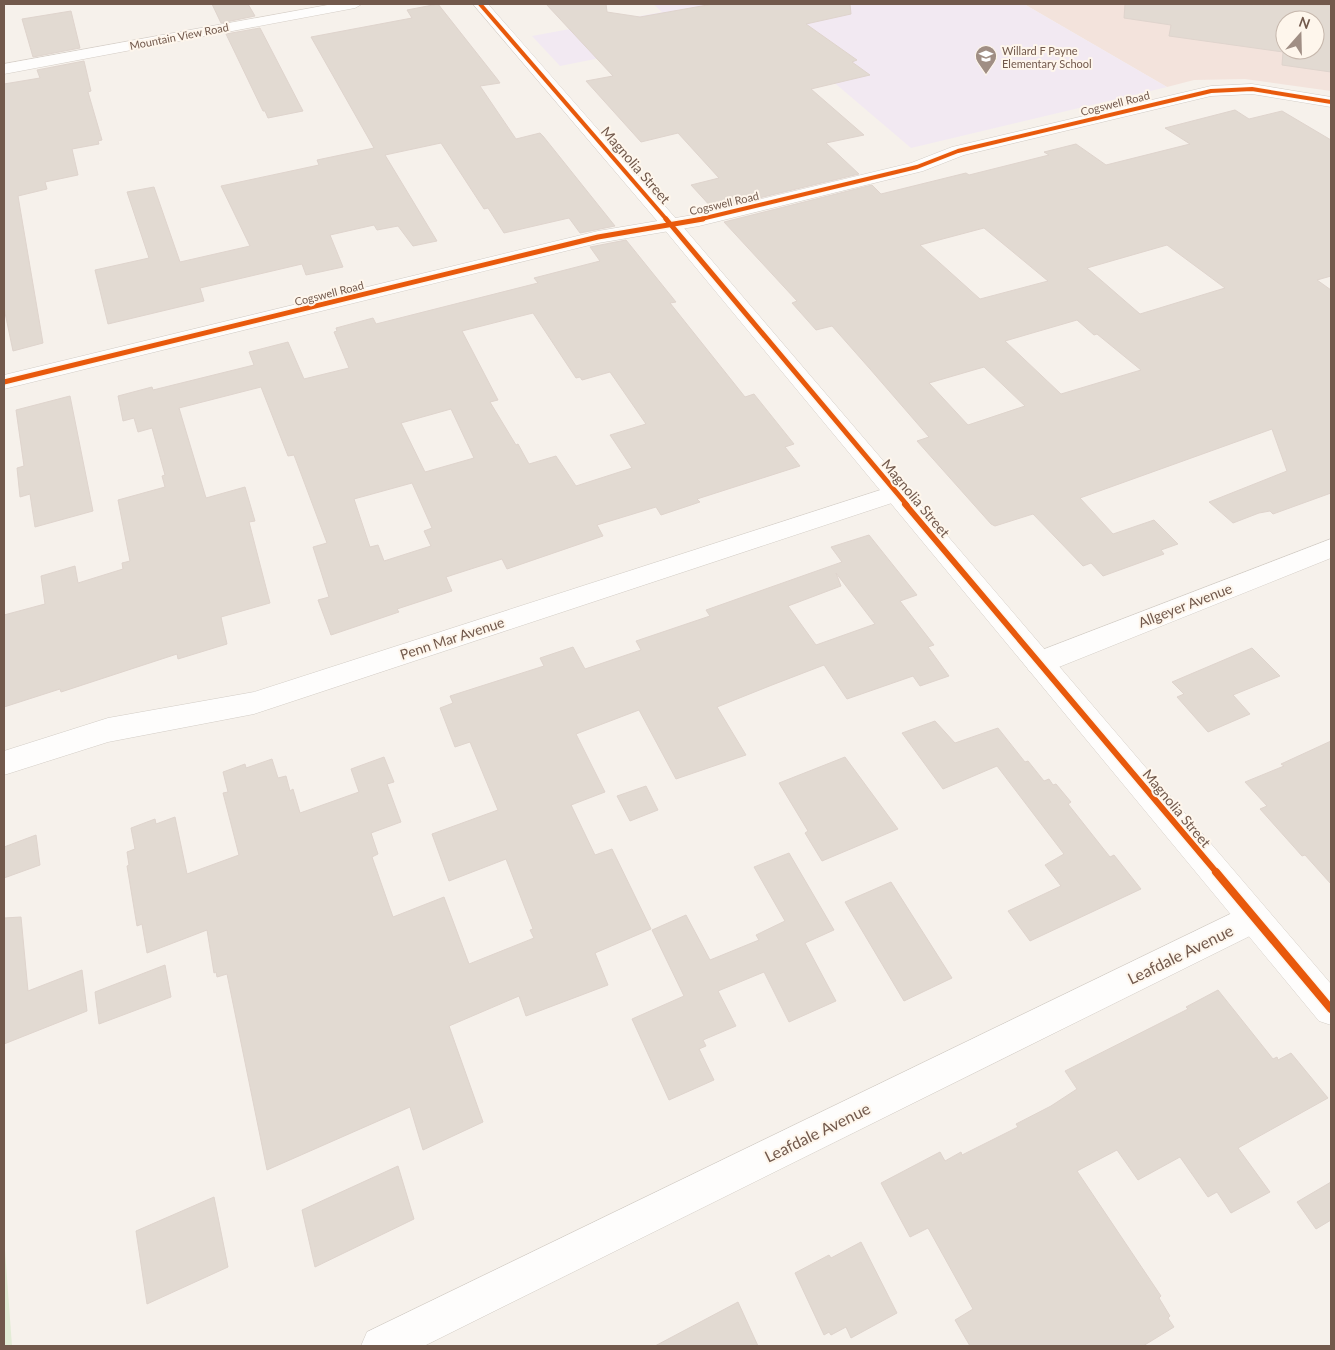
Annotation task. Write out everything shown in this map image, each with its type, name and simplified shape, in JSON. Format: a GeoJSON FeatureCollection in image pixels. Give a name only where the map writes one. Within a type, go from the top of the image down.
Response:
{"type":"FeatureCollection","features":[{"type":"Feature","properties":{"kind":"street","name":"Mountain View Road"},"geometry":{"type":"LineString","coordinates":[[4,69],[355,4]]}},
{"type":"Feature","properties":{"kind":"street","name":"Magnolia Street"},"geometry":{"type":"LineString","coordinates":[[480,4],[671,225],[1331,1010]]}},
{"type":"Feature","properties":{"kind":"street","name":"Cogswell Road"},"geometry":{"type":"LineString","coordinates":[[4,382],[598,237],[699,220],[917,167],[958,151],[1211,90],[1252,89],[1331,102]]}},
{"type":"Feature","properties":{"kind":"street","name":"Penn Mar Avenue"},"geometry":{"type":"LineString","coordinates":[[4,764],[108,730],[254,703],[896,494]]}},
{"type":"Feature","properties":{"kind":"street","name":"Allgeyer Avenue"},"geometry":{"type":"LineString","coordinates":[[1039,663],[1331,548]]}},
{"type":"Feature","properties":{"kind":"street","name":"Leafdale Avenue"},"geometry":{"type":"LineString","coordinates":[[380,1346],[1253,918]]}},
{"type":"Feature","properties":{"kind":"shaded area","name":"Willard F Payne Elementary School"},"geometry":{"type":"Polygon","coordinates":[[[653,4],[1024,4],[1167,87],[911,148],[817,68],[695,39],[560,66],[532,36],[662,12],[653,4]]]}},
{"type":"Feature","properties":{"kind":"shaded area"},"geometry":{"type":"Polygon","coordinates":[[[1024,4],[1331,4],[1331,91],[1245,79],[1194,80],[1167,87],[1024,4]]]}},
{"type":"Feature","properties":{"kind":"green space"},"geometry":{"type":"Polygon","coordinates":[[[4,1237],[12,1346],[4,1346],[4,1237]]]}},
{"type":"Feature","properties":{"kind":"building"},"geometry":{"type":"Polygon","coordinates":[[[212,4],[248,4],[255,16],[221,23],[212,4]]]}},
{"type":"Feature","properties":{"kind":"building"},"geometry":{"type":"Polygon","coordinates":[[[438,4],[500,83],[480,86],[516,139],[540,133],[615,226],[580,233],[569,218],[504,233],[488,208],[484,209],[441,143],[385,155],[437,241],[413,246],[398,226],[377,230],[374,225],[330,235],[343,267],[306,275],[302,264],[200,288],[204,301],[108,324],[95,270],[149,258],[127,192],[154,187],[180,262],[250,246],[221,186],[319,165],[317,160],[374,148],[311,37],[412,18],[407,10],[438,4]]]}},
{"type":"Feature","properties":{"kind":"building"},"geometry":{"type":"Polygon","coordinates":[[[546,4],[606,4],[607,12],[640,17],[713,4],[850,4],[851,14],[806,24],[857,60],[852,62],[870,75],[811,89],[864,135],[826,143],[859,174],[713,209],[691,185],[719,178],[678,133],[641,142],[586,81],[613,76],[546,4]]]}},
{"type":"Feature","properties":{"kind":"building"},"geometry":{"type":"Polygon","coordinates":[[[1125,4],[1331,5],[1331,72],[1282,65],[1282,60],[1325,60],[1325,10],[1275,10],[1275,51],[1169,36],[1171,25],[1124,18],[1125,4]]]}},
{"type":"Feature","properties":{"kind":"building"},"geometry":{"type":"Polygon","coordinates":[[[71,11],[80,48],[33,57],[22,19],[71,11]]]}},
{"type":"Feature","properties":{"kind":"building"},"geometry":{"type":"Polygon","coordinates":[[[260,28],[303,111],[268,118],[265,111],[263,111],[226,34],[260,28]]]}},
{"type":"Feature","properties":{"kind":"building"},"geometry":{"type":"Polygon","coordinates":[[[84,61],[91,91],[88,92],[102,140],[98,141],[99,144],[72,149],[78,175],[45,182],[47,189],[18,196],[43,343],[13,351],[4,308],[4,84],[40,78],[37,70],[84,61]]]}},
{"type":"Feature","properties":{"kind":"building"},"geometry":{"type":"Polygon","coordinates":[[[1235,110],[1249,119],[1282,111],[1331,140],[1331,276],[1317,280],[1331,290],[1331,493],[1273,514],[1270,511],[1259,513],[1233,523],[1209,502],[1287,471],[1272,429],[1080,498],[1113,534],[1154,520],[1178,544],[1161,550],[1164,554],[1103,576],[1091,563],[1083,566],[1033,514],[995,526],[991,524],[917,441],[929,437],[832,326],[816,330],[792,303],[797,301],[724,222],[872,185],[881,194],[966,173],[969,175],[1049,155],[1044,152],[1076,144],[1106,165],[1190,144],[1165,128],[1235,110]],[[984,228],[920,245],[980,299],[1048,281],[984,228]],[[1167,245],[1087,268],[1140,314],[1225,288],[1167,245]],[[1077,320],[1005,341],[1061,394],[1141,370],[1077,320]],[[984,367],[929,383],[968,425],[1025,406],[984,367]]]}},
{"type":"Feature","properties":{"kind":"building"},"geometry":{"type":"Polygon","coordinates":[[[626,240],[676,302],[670,303],[745,397],[754,394],[794,444],[785,447],[800,466],[697,499],[700,502],[661,515],[656,507],[597,525],[603,536],[507,569],[502,559],[446,577],[452,591],[397,609],[399,612],[331,635],[318,600],[329,597],[313,547],[327,543],[294,455],[288,456],[261,387],[179,408],[206,498],[245,487],[255,521],[249,522],[270,603],[221,617],[227,644],[178,659],[177,654],[61,692],[60,689],[4,707],[4,615],[45,604],[41,576],[75,566],[78,583],[123,569],[122,563],[130,561],[118,500],[165,487],[162,476],[165,475],[152,428],[138,432],[134,418],[123,421],[118,396],[152,387],[153,390],[254,365],[249,352],[288,342],[304,379],[349,368],[334,332],[337,331],[336,328],[373,318],[376,324],[538,283],[534,278],[600,261],[590,247],[626,240]],[[533,313],[462,331],[498,400],[490,402],[516,445],[518,444],[529,464],[556,456],[576,486],[632,468],[610,435],[646,424],[610,372],[582,380],[580,377],[576,378],[533,313]],[[451,409],[401,423],[425,472],[474,458],[451,409]],[[412,483],[354,499],[370,547],[378,545],[384,561],[431,546],[424,531],[432,528],[412,483]]]}},
{"type":"Feature","properties":{"kind":"building"},"geometry":{"type":"Polygon","coordinates":[[[70,396],[93,511],[35,527],[30,494],[20,497],[17,468],[24,466],[16,410],[70,396]]]}},
{"type":"Feature","properties":{"kind":"building"},"geometry":{"type":"Polygon","coordinates":[[[869,535],[917,595],[900,601],[934,645],[928,647],[949,676],[920,686],[913,676],[847,699],[824,665],[717,707],[746,755],[676,779],[639,710],[576,734],[605,792],[571,805],[595,855],[612,849],[651,929],[595,953],[608,985],[526,1016],[519,996],[449,1026],[483,1122],[423,1150],[410,1107],[267,1170],[227,974],[217,977],[216,972],[214,973],[207,930],[147,953],[142,924],[137,926],[127,866],[129,865],[127,852],[135,849],[131,828],[155,819],[156,824],[175,817],[187,874],[239,855],[223,793],[228,792],[223,772],[245,764],[246,768],[272,759],[278,778],[286,776],[290,791],[293,789],[300,813],[359,792],[351,769],[384,757],[394,782],[387,784],[401,822],[371,833],[378,854],[372,857],[393,917],[444,897],[469,964],[534,938],[530,930],[533,929],[506,859],[449,881],[432,834],[498,810],[470,742],[455,747],[440,708],[453,703],[450,696],[544,666],[540,658],[573,647],[585,669],[641,650],[636,641],[710,616],[706,610],[842,562],[831,547],[869,535]],[[836,573],[841,586],[788,606],[816,645],[875,624],[836,573]]]}},
{"type":"Feature","properties":{"kind":"building"},"geometry":{"type":"Polygon","coordinates":[[[1252,648],[1280,676],[1233,695],[1250,714],[1208,732],[1177,697],[1184,694],[1172,682],[1252,648]]]}},
{"type":"Feature","properties":{"kind":"building"},"geometry":{"type":"Polygon","coordinates":[[[935,721],[955,743],[998,728],[1025,762],[1028,761],[1044,781],[1049,779],[1053,785],[1056,784],[1071,802],[1068,804],[1110,857],[1114,855],[1141,889],[1030,941],[1008,911],[1061,886],[1045,865],[1064,854],[997,766],[943,789],[902,733],[935,721]]]}},
{"type":"Feature","properties":{"kind":"building"},"geometry":{"type":"Polygon","coordinates":[[[1331,741],[1331,884],[1305,855],[1302,856],[1260,809],[1267,806],[1245,782],[1284,766],[1281,764],[1331,741]]]}},
{"type":"Feature","properties":{"kind":"building"},"geometry":{"type":"Polygon","coordinates":[[[845,757],[898,829],[822,861],[805,833],[808,831],[779,783],[845,757]]]}},
{"type":"Feature","properties":{"kind":"building"},"geometry":{"type":"Polygon","coordinates":[[[646,786],[658,810],[630,821],[617,796],[646,786]]]}},
{"type":"Feature","properties":{"kind":"building"},"geometry":{"type":"Polygon","coordinates":[[[36,835],[40,865],[4,878],[4,847],[36,835]]]}},
{"type":"Feature","properties":{"kind":"building"},"geometry":{"type":"Polygon","coordinates":[[[789,853],[834,930],[805,943],[836,1001],[789,1022],[764,972],[718,991],[736,1026],[703,1040],[706,1046],[699,1049],[714,1080],[669,1100],[632,1019],[684,996],[652,930],[686,915],[710,960],[759,940],[756,935],[785,921],[754,867],[789,853]]]}},
{"type":"Feature","properties":{"kind":"building"},"geometry":{"type":"Polygon","coordinates":[[[891,882],[952,978],[904,1001],[845,902],[891,882]]]}},
{"type":"Feature","properties":{"kind":"building"},"geometry":{"type":"Polygon","coordinates":[[[21,917],[28,991],[82,970],[87,1011],[4,1044],[4,918],[21,917]]]}},
{"type":"Feature","properties":{"kind":"building"},"geometry":{"type":"Polygon","coordinates":[[[165,965],[171,997],[99,1024],[95,992],[165,965]]]}},
{"type":"Feature","properties":{"kind":"building"},"geometry":{"type":"Polygon","coordinates":[[[1218,990],[1273,1059],[1277,1057],[1278,1060],[1291,1053],[1328,1098],[1238,1148],[1270,1192],[1231,1213],[1217,1192],[1208,1197],[1180,1157],[1138,1180],[1117,1150],[1077,1171],[1161,1296],[1159,1298],[1170,1316],[1168,1318],[1174,1327],[1143,1346],[970,1346],[955,1320],[973,1309],[928,1228],[910,1237],[881,1183],[940,1152],[945,1161],[961,1152],[962,1155],[1018,1127],[1016,1124],[1051,1106],[1077,1089],[1065,1071],[1188,1009],[1186,1007],[1218,990]]]}},
{"type":"Feature","properties":{"kind":"building"},"geometry":{"type":"Polygon","coordinates":[[[398,1166],[414,1219],[315,1267],[302,1210],[398,1166]]]}},
{"type":"Feature","properties":{"kind":"building"},"geometry":{"type":"Polygon","coordinates":[[[1331,1182],[1331,1220],[1316,1229],[1297,1202],[1331,1182]]]}},
{"type":"Feature","properties":{"kind":"building"},"geometry":{"type":"Polygon","coordinates":[[[214,1197],[228,1267],[147,1304],[136,1231],[214,1197]]]}},
{"type":"Feature","properties":{"kind":"building"},"geometry":{"type":"Polygon","coordinates":[[[861,1242],[897,1313],[851,1338],[846,1327],[831,1335],[829,1332],[824,1335],[795,1273],[829,1255],[831,1258],[861,1242]]]}},
{"type":"Feature","properties":{"kind":"building"},"geometry":{"type":"Polygon","coordinates":[[[738,1302],[758,1346],[655,1346],[738,1302]]]}},
{"type":"Feature","properties":{"kind":"cycle path"},"geometry":{"type":"LineString","coordinates":[[480,4],[671,225],[1331,1009]]}},
{"type":"Feature","properties":{"kind":"cycle path"},"geometry":{"type":"LineString","coordinates":[[4,382],[598,237],[699,220],[917,167],[958,151],[1211,91],[1252,89],[1331,102]]}},
{"type":"Feature","properties":{"kind":"place","name":"Willard F Payne Elementary School"},"geometry":{"type":"Point","coordinates":[986,75]}}]}
